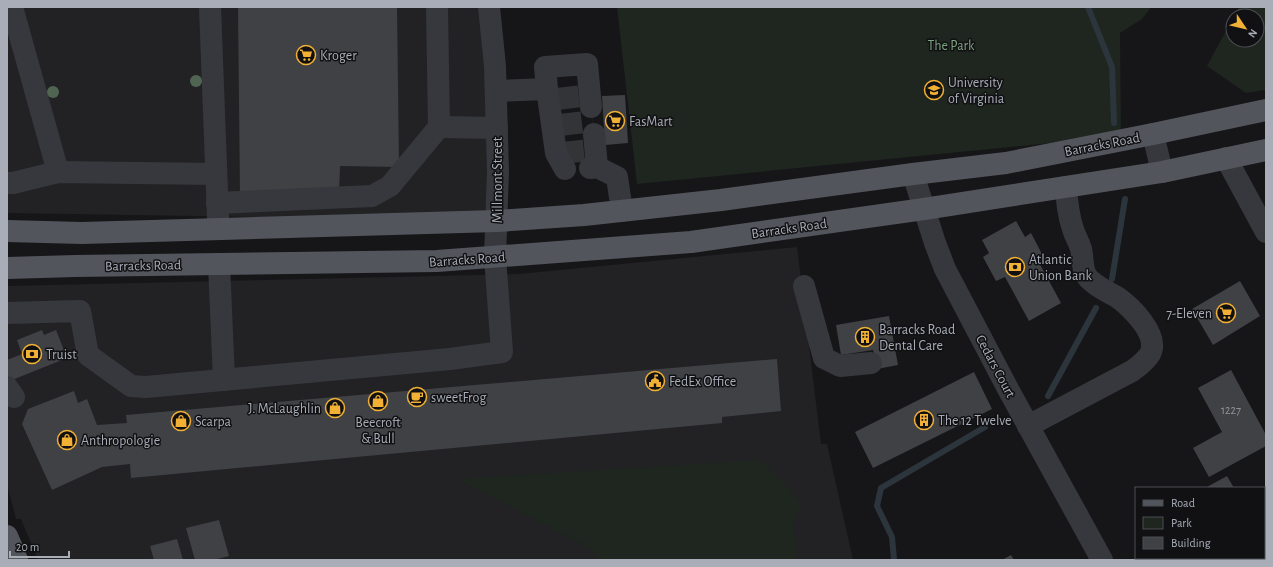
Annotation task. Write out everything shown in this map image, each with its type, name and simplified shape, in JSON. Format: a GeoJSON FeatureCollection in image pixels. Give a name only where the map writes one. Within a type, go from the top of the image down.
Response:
{"type":"FeatureCollection","features":[{"type":"Feature","properties":{"kind":"main road","name":"Barracks Road"},"geometry":{"type":"LineString","coordinates":[[7,231],[82,233],[497,221],[584,215],[721,200],[913,174],[1006,164],[1266,110]]}},
{"type":"Feature","properties":{"kind":"main road","name":"Barracks Road"},"geometry":{"type":"LineString","coordinates":[[7,268],[437,261],[691,242],[924,209],[1162,172],[1266,150]]}},
{"type":"Feature","properties":{"kind":"main road"},"geometry":{"type":"LineString","coordinates":[[7,536],[18,560]]}},
{"type":"Feature","properties":{"kind":"street"},"geometry":{"type":"LineString","coordinates":[[12,7],[16,53],[58,172]]}},
{"type":"Feature","properties":{"kind":"street"},"geometry":{"type":"LineString","coordinates":[[210,7],[219,229]]}},
{"type":"Feature","properties":{"kind":"street"},"geometry":{"type":"LineString","coordinates":[[217,203],[372,196],[390,186],[439,127],[438,7]]}},
{"type":"Feature","properties":{"kind":"street","name":"Millmont Street"},"geometry":{"type":"LineString","coordinates":[[224,380],[450,359],[502,352],[496,257],[498,171],[496,91],[489,7]]}},
{"type":"Feature","properties":{"kind":"street"},"geometry":{"type":"LineString","coordinates":[[561,159],[545,67],[587,64],[588,100]]}},
{"type":"Feature","properties":{"kind":"street"},"geometry":{"type":"LineString","coordinates":[[496,91],[551,96]]}},
{"type":"Feature","properties":{"kind":"street"},"geometry":{"type":"LineString","coordinates":[[439,127],[497,128]]}},
{"type":"Feature","properties":{"kind":"street"},"geometry":{"type":"LineString","coordinates":[[1153,134],[1162,172]]}},
{"type":"Feature","properties":{"kind":"street"},"geometry":{"type":"LineString","coordinates":[[593,154],[617,177],[622,211]]}},
{"type":"Feature","properties":{"kind":"street"},"geometry":{"type":"LineString","coordinates":[[1226,158],[1266,232]]}},
{"type":"Feature","properties":{"kind":"street"},"geometry":{"type":"LineString","coordinates":[[7,183],[58,172],[216,174]]}},
{"type":"Feature","properties":{"kind":"street"},"geometry":{"type":"LineString","coordinates":[[913,174],[924,209]]}},
{"type":"Feature","properties":{"kind":"street"},"geometry":{"type":"LineString","coordinates":[[1028,426],[1132,371],[1145,362],[1151,353],[1151,338],[1144,323],[1130,308],[1093,282],[1085,274],[1081,248],[1073,229],[1068,211],[1066,187]]}},
{"type":"Feature","properties":{"kind":"street","name":"Cedars Court"},"geometry":{"type":"LineString","coordinates":[[924,209],[945,269],[1028,426],[1102,560]]}},
{"type":"Feature","properties":{"kind":"street"},"geometry":{"type":"LineString","coordinates":[[7,313],[80,311],[88,355],[131,386],[146,387],[224,380],[219,264]]}},
{"type":"Feature","properties":{"kind":"street"},"geometry":{"type":"LineString","coordinates":[[804,286],[824,358],[840,366],[870,363]]}},
{"type":"Feature","properties":{"kind":"shaded area"},"geometry":{"type":"Polygon","coordinates":[[[7,7],[489,7],[497,221],[7,213],[7,7]]]}},
{"type":"Feature","properties":{"kind":"shaded area"},"geometry":{"type":"Polygon","coordinates":[[[797,247],[821,444],[827,444],[853,560],[38,560],[21,519],[16,519],[7,485],[7,286],[519,274],[797,247]]]}},
{"type":"Feature","properties":{"kind":"green space","name":"University of Virginia"},"geometry":{"type":"Polygon","coordinates":[[[617,7],[1151,7],[1142,19],[1120,33],[1121,136],[637,184],[617,7]]]}},
{"type":"Feature","properties":{"kind":"green space"},"geometry":{"type":"Polygon","coordinates":[[[1266,7],[1266,90],[1246,93],[1207,66],[1225,33],[1225,48],[1265,48],[1265,8],[1238,8],[1266,7]]]}},
{"type":"Feature","properties":{"kind":"green space"},"geometry":{"type":"Polygon","coordinates":[[[761,460],[784,483],[802,505],[793,522],[797,560],[599,560],[586,546],[456,479],[761,460]]]}},
{"type":"Feature","properties":{"kind":"building"},"geometry":{"type":"Polygon","coordinates":[[[238,7],[397,7],[399,167],[340,166],[339,194],[240,196],[238,7]]]}},
{"type":"Feature","properties":{"kind":"building","name":"FasMart"},"geometry":{"type":"Polygon","coordinates":[[[625,95],[628,143],[605,145],[602,96],[625,95]]]}},
{"type":"Feature","properties":{"kind":"building","name":"Atlantic Union Bank"},"geometry":{"type":"Polygon","coordinates":[[[1016,221],[1025,237],[1031,233],[1042,254],[1036,257],[1061,303],[1029,321],[1005,277],[996,281],[983,257],[989,253],[982,240],[1016,221]]]}},
{"type":"Feature","properties":{"kind":"building","name":"7-Eleven"},"geometry":{"type":"Polygon","coordinates":[[[1240,281],[1260,316],[1213,345],[1192,309],[1240,281]]]}},
{"type":"Feature","properties":{"kind":"building","name":"Barracks Road Dental Care"},"geometry":{"type":"Polygon","coordinates":[[[889,316],[898,365],[877,369],[873,350],[841,355],[836,325],[889,316]]]}},
{"type":"Feature","properties":{"kind":"building"},"geometry":{"type":"Polygon","coordinates":[[[42,330],[44,335],[56,330],[67,358],[7,382],[7,360],[22,354],[17,340],[42,330]]]}},
{"type":"Feature","properties":{"kind":"building"},"geometry":{"type":"Polygon","coordinates":[[[777,359],[781,411],[722,417],[722,423],[131,478],[130,464],[102,467],[52,490],[22,424],[28,409],[74,391],[78,403],[87,399],[97,425],[127,423],[126,415],[777,359]]]}},
{"type":"Feature","properties":{"kind":"building"},"geometry":{"type":"Polygon","coordinates":[[[1231,370],[1266,435],[1266,446],[1209,477],[1193,448],[1222,432],[1198,388],[1231,370]]]}},
{"type":"Feature","properties":{"kind":"building","name":"The 12 Twelve"},"geometry":{"type":"Polygon","coordinates":[[[974,372],[992,409],[873,468],[855,432],[974,372]]]}},
{"type":"Feature","properties":{"kind":"building"},"geometry":{"type":"Polygon","coordinates":[[[1227,476],[1233,487],[1207,487],[1227,476]]]}},
{"type":"Feature","properties":{"kind":"building"},"geometry":{"type":"Polygon","coordinates":[[[219,520],[229,556],[213,560],[195,560],[186,528],[219,520]]]}},
{"type":"Feature","properties":{"kind":"building"},"geometry":{"type":"Polygon","coordinates":[[[177,539],[183,560],[154,560],[150,546],[177,539]]]}},
{"type":"Feature","properties":{"kind":"building"},"geometry":{"type":"Polygon","coordinates":[[[1011,555],[1014,560],[1002,560],[1011,555]]]}},
{"type":"Feature","properties":{"kind":"building"},"geometry":{"type":"Polygon","coordinates":[[[1150,559],[1173,560],[1151,560],[1150,559]]]}},
{"type":"Feature","properties":{"kind":"waterway"},"geometry":{"type":"LineString","coordinates":[[1088,7],[1112,67],[1114,123]]}},
{"type":"Feature","properties":{"kind":"waterway"},"geometry":{"type":"LineString","coordinates":[[1112,279],[1125,199]]}},
{"type":"Feature","properties":{"kind":"waterway"},"geometry":{"type":"LineString","coordinates":[[1048,396],[1096,308]]}},
{"type":"Feature","properties":{"kind":"waterway"},"geometry":{"type":"LineString","coordinates":[[894,560],[892,537],[877,506],[881,488],[985,427]]}},
{"type":"Feature","properties":{"kind":"tunnel"},"geometry":{"type":"LineString","coordinates":[[557,99],[582,96]]}},
{"type":"Feature","properties":{"kind":"tunnel"},"geometry":{"type":"LineString","coordinates":[[560,125],[593,121]]}},
{"type":"Feature","properties":{"kind":"tunnel"},"geometry":{"type":"LineString","coordinates":[[562,153],[589,150]]}},
{"type":"Feature","properties":{"kind":"place","name":"Kroger"},"geometry":{"type":"Point","coordinates":[306,55]}},
{"type":"Feature","properties":{"kind":"place","name":"University of Virginia"},"geometry":{"type":"Point","coordinates":[934,90]}},
{"type":"Feature","properties":{"kind":"place","name":"FasMart"},"geometry":{"type":"Point","coordinates":[615,121]}},
{"type":"Feature","properties":{"kind":"place","name":"Atlantic Union Bank"},"geometry":{"type":"Point","coordinates":[1015,267]}},
{"type":"Feature","properties":{"kind":"place","name":"7-Eleven"},"geometry":{"type":"Point","coordinates":[1226,313]}},
{"type":"Feature","properties":{"kind":"place","name":"Barracks Road Dental Care"},"geometry":{"type":"Point","coordinates":[865,337]}},
{"type":"Feature","properties":{"kind":"place","name":"Truist"},"geometry":{"type":"Point","coordinates":[32,354]}},
{"type":"Feature","properties":{"kind":"place","name":"FedEx Office"},"geometry":{"type":"Point","coordinates":[655,381]}},
{"type":"Feature","properties":{"kind":"place","name":"sweetFrog"},"geometry":{"type":"Point","coordinates":[417,397]}},
{"type":"Feature","properties":{"kind":"place","name":"Beecroft & Bull"},"geometry":{"type":"Point","coordinates":[378,401]}},
{"type":"Feature","properties":{"kind":"place","name":"J. McLaughlin"},"geometry":{"type":"Point","coordinates":[335,408]}},
{"type":"Feature","properties":{"kind":"place","name":"The 12 Twelve"},"geometry":{"type":"Point","coordinates":[924,420]}},
{"type":"Feature","properties":{"kind":"place","name":"Scarpa"},"geometry":{"type":"Point","coordinates":[181,421]}},
{"type":"Feature","properties":{"kind":"place","name":"Anthropologie"},"geometry":{"type":"Point","coordinates":[67,440]}},
{"type":"Feature","properties":{"kind":"park label","name":"The Park"},"geometry":{"type":"Point","coordinates":[951,45]}}]}
